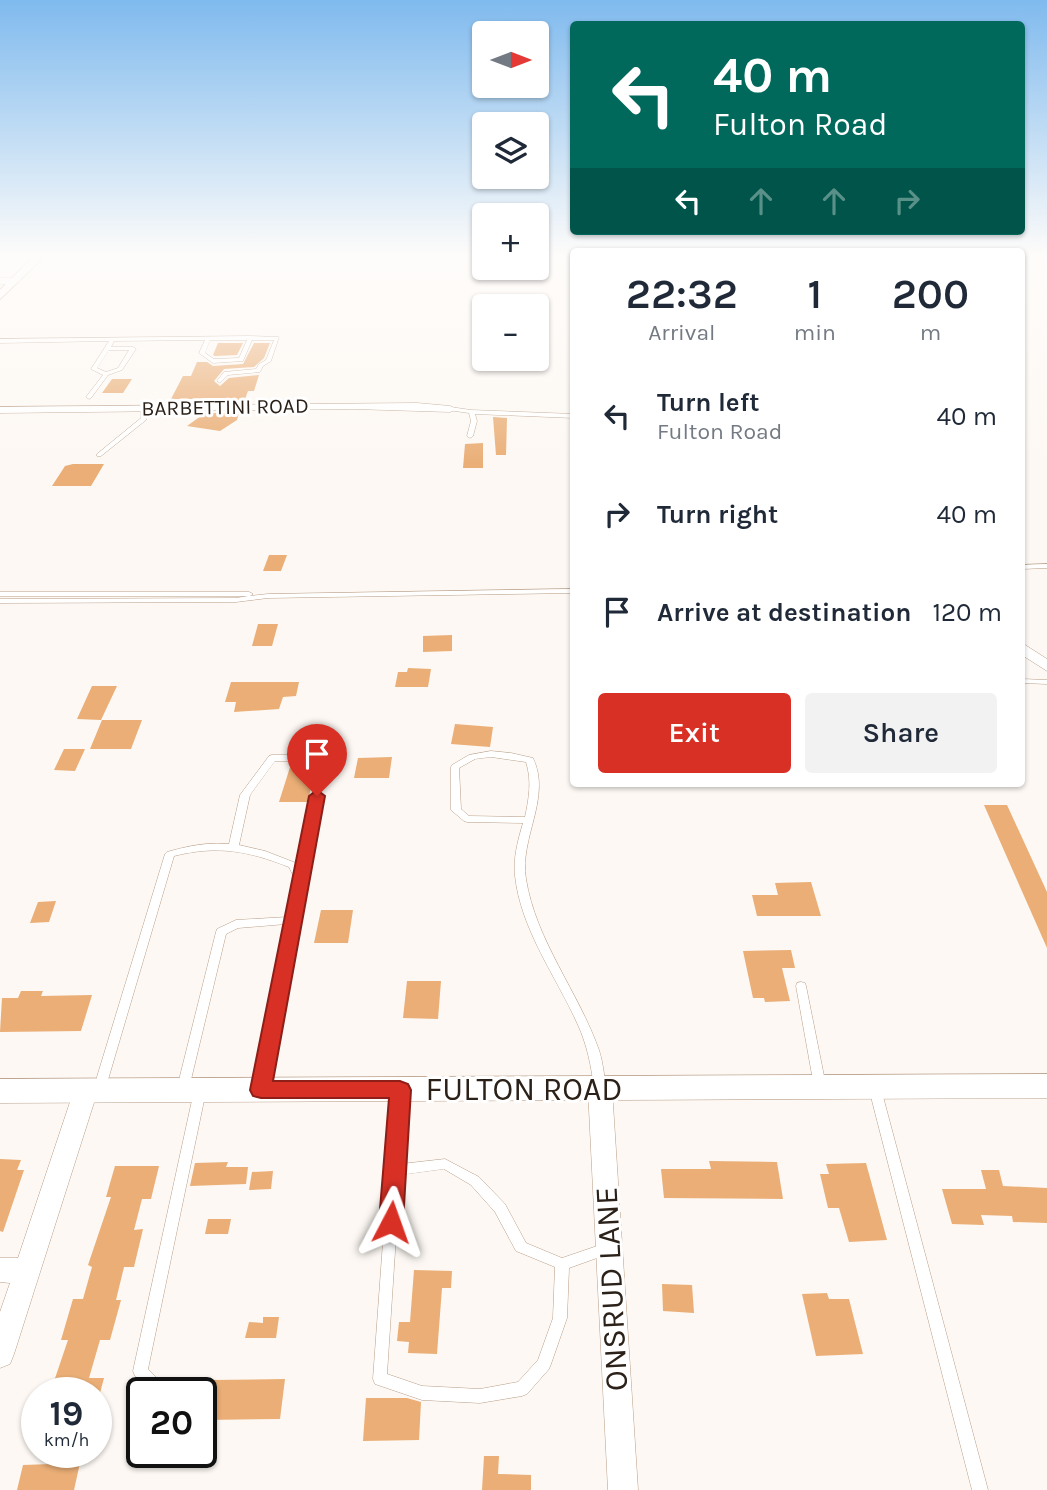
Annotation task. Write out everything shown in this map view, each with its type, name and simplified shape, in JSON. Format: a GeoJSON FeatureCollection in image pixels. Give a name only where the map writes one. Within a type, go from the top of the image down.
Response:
{"type":"FeatureCollection","features":[{"type":"Feature","properties":{"kind":"main road","name":"FULTON ROAD"},"geometry":{"type":"LineString","coordinates":[[0,1091],[1047,1086]]}},
{"type":"Feature","properties":{"kind":"street","name":"BARBETTINI ROAD"},"geometry":{"type":"LineString","coordinates":[[0,410],[417,405],[450,409]]}},
{"type":"Feature","properties":{"kind":"street"},"geometry":{"type":"LineString","coordinates":[[1025,650],[1047,666]]}},
{"type":"Feature","properties":{"kind":"street","name":"ONSRUD LANE"},"geometry":{"type":"LineString","coordinates":[[600,1089],[623,1490]]}},
{"type":"Feature","properties":{"kind":"street"},"geometry":{"type":"LineString","coordinates":[[0,1353],[13,1270],[93,1090]]}},
{"type":"Feature","properties":{"kind":"lane"},"geometry":{"type":"LineString","coordinates":[[208,339],[202,353],[213,361],[241,360],[250,338]]}},
{"type":"Feature","properties":{"kind":"lane"},"geometry":{"type":"LineString","coordinates":[[0,341],[277,338],[268,361],[261,365],[258,371],[226,373],[220,381]]}},
{"type":"Feature","properties":{"kind":"lane"},"geometry":{"type":"LineString","coordinates":[[106,374],[94,369],[112,340]]}},
{"type":"Feature","properties":{"kind":"lane"},"geometry":{"type":"LineString","coordinates":[[89,397],[106,374],[120,369],[133,349],[107,348]]}},
{"type":"Feature","properties":{"kind":"lane"},"geometry":{"type":"LineString","coordinates":[[99,455],[144,419],[143,408]]}},
{"type":"Feature","properties":{"kind":"lane"},"geometry":{"type":"LineString","coordinates":[[450,409],[570,416]]}},
{"type":"Feature","properties":{"kind":"lane"},"geometry":{"type":"LineString","coordinates":[[470,436],[474,421],[471,412]]}},
{"type":"Feature","properties":{"kind":"lane"},"geometry":{"type":"LineString","coordinates":[[1025,567],[1047,566]]}},
{"type":"Feature","properties":{"kind":"lane"},"geometry":{"type":"LineString","coordinates":[[0,601],[236,600],[268,596],[570,592]]}},
{"type":"Feature","properties":{"kind":"lane"},"geometry":{"type":"LineString","coordinates":[[0,594],[240,593],[268,596]]}},
{"type":"Feature","properties":{"kind":"lane"},"geometry":{"type":"LineString","coordinates":[[1025,681],[1047,682]]}},
{"type":"Feature","properties":{"kind":"lane"},"geometry":{"type":"LineString","coordinates":[[527,820],[467,818],[461,814],[456,810],[455,767],[466,758],[501,752],[530,760],[535,770],[536,787],[527,820],[520,874],[539,942],[594,1051],[600,1089]]}},
{"type":"Feature","properties":{"kind":"lane"},"geometry":{"type":"LineString","coordinates":[[233,848],[245,795],[272,758],[318,758],[322,767],[261,1090]]}},
{"type":"Feature","properties":{"kind":"lane"},"geometry":{"type":"LineString","coordinates":[[93,1090],[170,854],[197,846],[253,849],[293,865],[300,879]]}},
{"type":"Feature","properties":{"kind":"lane"},"geometry":{"type":"LineString","coordinates":[[146,1377],[140,1371],[221,932],[236,925],[292,920]]}},
{"type":"Feature","properties":{"kind":"lane"},"geometry":{"type":"LineString","coordinates":[[801,986],[820,1087]]}},
{"type":"Feature","properties":{"kind":"lane"},"geometry":{"type":"LineString","coordinates":[[874,1087],[980,1490]]}},
{"type":"Feature","properties":{"kind":"lane"},"geometry":{"type":"LineString","coordinates":[[400,1090],[380,1379],[422,1394],[480,1395],[522,1389],[544,1364],[560,1318],[562,1264]]}},
{"type":"Feature","properties":{"kind":"lane"},"geometry":{"type":"LineString","coordinates":[[394,1170],[445,1164],[475,1181],[500,1208],[521,1247],[562,1264],[609,1248]]}},
{"type":"Feature","properties":{"kind":"building"},"geometry":{"type":"Polygon","coordinates":[[[218,343],[243,343],[237,355],[215,356],[213,355],[218,343]]]}},
{"type":"Feature","properties":{"kind":"building"},"geometry":{"type":"Polygon","coordinates":[[[254,343],[270,343],[264,358],[254,367],[224,369],[214,381],[220,386],[229,378],[259,375],[254,391],[248,391],[244,402],[221,402],[225,399],[171,399],[183,376],[191,376],[197,362],[207,362],[213,366],[243,364],[254,343]]]}},
{"type":"Feature","properties":{"kind":"building"},"geometry":{"type":"Polygon","coordinates":[[[112,379],[132,379],[123,393],[102,393],[112,379]]]}},
{"type":"Feature","properties":{"kind":"building"},"geometry":{"type":"Polygon","coordinates":[[[205,413],[239,413],[237,420],[220,431],[187,426],[205,413]]]}},
{"type":"Feature","properties":{"kind":"building"},"geometry":{"type":"Polygon","coordinates":[[[493,417],[507,418],[506,455],[496,455],[493,417]]]}},
{"type":"Feature","properties":{"kind":"building"},"geometry":{"type":"Polygon","coordinates":[[[483,443],[483,468],[463,468],[465,444],[483,443]]]}},
{"type":"Feature","properties":{"kind":"building"},"geometry":{"type":"Polygon","coordinates":[[[104,464],[91,486],[52,486],[65,466],[104,464]]]}},
{"type":"Feature","properties":{"kind":"building"},"geometry":{"type":"Polygon","coordinates":[[[269,555],[287,555],[281,571],[263,571],[269,555]]]}},
{"type":"Feature","properties":{"kind":"building"},"geometry":{"type":"Polygon","coordinates":[[[258,624],[278,624],[272,646],[252,646],[258,624]]]}},
{"type":"Feature","properties":{"kind":"building"},"geometry":{"type":"Polygon","coordinates":[[[452,635],[452,651],[423,652],[423,636],[452,635]]]}},
{"type":"Feature","properties":{"kind":"building"},"geometry":{"type":"Polygon","coordinates":[[[408,668],[431,669],[428,687],[395,687],[398,672],[407,672],[408,668]]]}},
{"type":"Feature","properties":{"kind":"building"},"geometry":{"type":"Polygon","coordinates":[[[231,682],[299,682],[296,696],[283,697],[279,709],[234,712],[236,702],[225,702],[231,682]]]}},
{"type":"Feature","properties":{"kind":"building"},"geometry":{"type":"Polygon","coordinates":[[[92,686],[117,686],[101,720],[77,719],[92,686]]]}},
{"type":"Feature","properties":{"kind":"building"},"geometry":{"type":"Polygon","coordinates":[[[102,720],[142,720],[131,749],[90,749],[102,720]]]}},
{"type":"Feature","properties":{"kind":"building"},"geometry":{"type":"Polygon","coordinates":[[[455,724],[493,727],[490,747],[451,744],[455,724]]]}},
{"type":"Feature","properties":{"kind":"building"},"geometry":{"type":"Polygon","coordinates":[[[64,749],[85,749],[75,771],[54,770],[64,749]]]}},
{"type":"Feature","properties":{"kind":"building"},"geometry":{"type":"Polygon","coordinates":[[[392,757],[389,778],[354,778],[358,758],[392,757]]]}},
{"type":"Feature","properties":{"kind":"building"},"geometry":{"type":"Polygon","coordinates":[[[291,764],[315,767],[308,802],[279,802],[291,764]]]}},
{"type":"Feature","properties":{"kind":"building"},"geometry":{"type":"Polygon","coordinates":[[[984,805],[1007,805],[1047,892],[1047,948],[984,805]]]}},
{"type":"Feature","properties":{"kind":"building"},"geometry":{"type":"Polygon","coordinates":[[[811,882],[821,916],[757,916],[752,895],[778,895],[775,883],[811,882]]]}},
{"type":"Feature","properties":{"kind":"building"},"geometry":{"type":"Polygon","coordinates":[[[56,901],[49,922],[30,923],[38,902],[56,901]]]}},
{"type":"Feature","properties":{"kind":"building"},"geometry":{"type":"Polygon","coordinates":[[[321,910],[353,910],[348,943],[314,943],[321,910]]]}},
{"type":"Feature","properties":{"kind":"building"},"geometry":{"type":"Polygon","coordinates":[[[791,950],[795,968],[782,968],[790,1001],[765,1002],[764,998],[753,998],[743,951],[791,950]]]}},
{"type":"Feature","properties":{"kind":"building"},"geometry":{"type":"Polygon","coordinates":[[[407,981],[441,981],[438,1019],[403,1018],[407,981]]]}},
{"type":"Feature","properties":{"kind":"building"},"geometry":{"type":"Polygon","coordinates":[[[21,991],[43,991],[41,996],[92,995],[81,1031],[0,1032],[2,998],[18,998],[21,991]]]}},
{"type":"Feature","properties":{"kind":"building"},"geometry":{"type":"Polygon","coordinates":[[[0,1159],[21,1160],[17,1170],[24,1170],[3,1232],[0,1231],[0,1159]]]}},
{"type":"Feature","properties":{"kind":"building"},"geometry":{"type":"Polygon","coordinates":[[[709,1161],[777,1162],[783,1199],[664,1198],[661,1169],[711,1169],[709,1161]]]}},
{"type":"Feature","properties":{"kind":"building"},"geometry":{"type":"Polygon","coordinates":[[[228,1162],[226,1167],[248,1167],[246,1184],[190,1186],[195,1163],[228,1162]]]}},
{"type":"Feature","properties":{"kind":"building"},"geometry":{"type":"Polygon","coordinates":[[[866,1163],[887,1240],[849,1242],[839,1208],[828,1208],[820,1174],[829,1174],[826,1164],[866,1163]]]}},
{"type":"Feature","properties":{"kind":"building"},"geometry":{"type":"Polygon","coordinates":[[[115,1166],[159,1166],[151,1199],[142,1199],[134,1230],[143,1229],[134,1267],[124,1267],[116,1300],[121,1300],[110,1340],[100,1340],[89,1377],[55,1377],[68,1340],[61,1340],[73,1299],[83,1299],[92,1267],[88,1265],[111,1197],[106,1197],[115,1166]]]}},
{"type":"Feature","properties":{"kind":"building"},"geometry":{"type":"Polygon","coordinates":[[[981,1170],[999,1170],[1003,1186],[1047,1188],[1047,1223],[1013,1222],[1012,1216],[981,1215],[984,1225],[952,1224],[942,1189],[986,1189],[981,1170]]]}},
{"type":"Feature","properties":{"kind":"building"},"geometry":{"type":"Polygon","coordinates":[[[273,1171],[271,1189],[249,1190],[252,1172],[273,1171]]]}},
{"type":"Feature","properties":{"kind":"building"},"geometry":{"type":"Polygon","coordinates":[[[208,1219],[231,1219],[228,1234],[205,1234],[208,1219]]]}},
{"type":"Feature","properties":{"kind":"building"},"geometry":{"type":"Polygon","coordinates":[[[414,1270],[452,1271],[451,1288],[442,1288],[437,1354],[408,1353],[409,1342],[397,1341],[399,1322],[410,1322],[414,1270]]]}},
{"type":"Feature","properties":{"kind":"building"},"geometry":{"type":"Polygon","coordinates":[[[662,1284],[692,1285],[694,1313],[663,1311],[662,1284]]]}},
{"type":"Feature","properties":{"kind":"building"},"geometry":{"type":"Polygon","coordinates":[[[827,1293],[829,1299],[849,1299],[863,1354],[816,1356],[802,1294],[827,1293]]]}},
{"type":"Feature","properties":{"kind":"building"},"geometry":{"type":"Polygon","coordinates":[[[263,1317],[279,1317],[276,1338],[245,1338],[249,1322],[263,1323],[263,1317]]]}},
{"type":"Feature","properties":{"kind":"building"},"geometry":{"type":"Polygon","coordinates":[[[285,1379],[280,1419],[217,1420],[217,1380],[285,1379]]]}},
{"type":"Feature","properties":{"kind":"building"},"geometry":{"type":"Polygon","coordinates":[[[366,1398],[407,1398],[421,1402],[419,1440],[363,1441],[366,1398]]]}},
{"type":"Feature","properties":{"kind":"building"},"geometry":{"type":"Polygon","coordinates":[[[484,1456],[499,1456],[498,1474],[531,1475],[531,1490],[482,1490],[484,1456]]]}},
{"type":"Feature","properties":{"kind":"building"},"geometry":{"type":"Polygon","coordinates":[[[22,1468],[79,1468],[74,1490],[17,1490],[22,1468]]]}},
{"type":"Feature","properties":{"kind":"route"},"geometry":{"type":"LineString","coordinates":[[317,796],[261,1090],[400,1090],[391,1222]]}}]}
